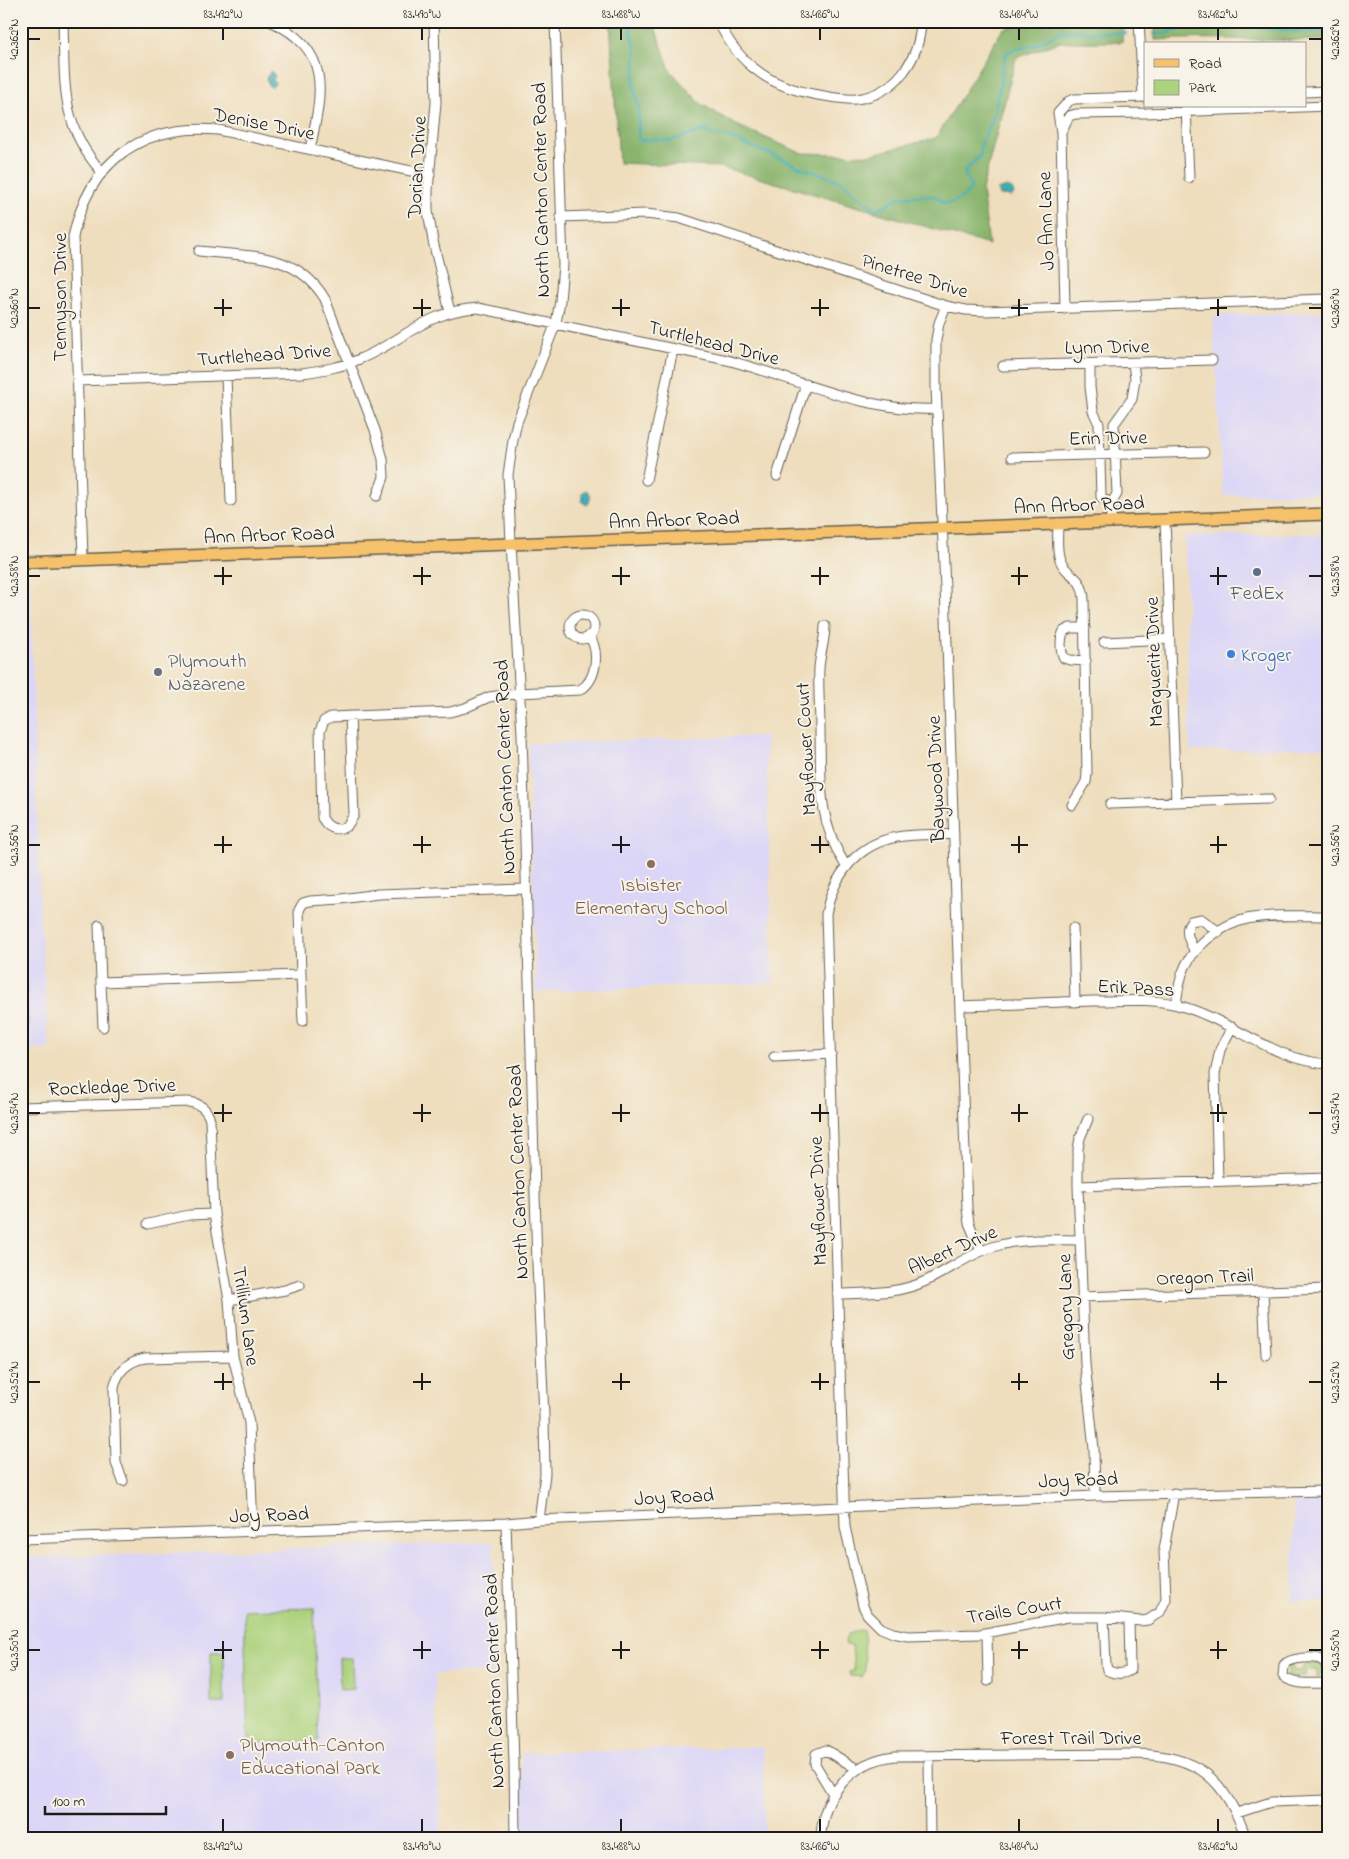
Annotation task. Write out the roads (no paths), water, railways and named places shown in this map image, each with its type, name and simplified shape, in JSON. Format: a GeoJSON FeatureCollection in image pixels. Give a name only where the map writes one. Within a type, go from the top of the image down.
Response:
{"type":"FeatureCollection","features":[{"type":"Feature","properties":{"kind":"main road","name":"Ann Arbor Road"},"geometry":{"type":"LineString","coordinates":[[21,562],[1328,514]]}},
{"type":"Feature","properties":{"kind":"street"},"geometry":{"type":"LineString","coordinates":[[63,21],[66,93],[69,114],[81,146],[102,172]]}},
{"type":"Feature","properties":{"kind":"street"},"geometry":{"type":"LineString","coordinates":[[270,21],[282,27],[300,41],[307,49],[317,68],[320,98],[310,149]]}},
{"type":"Feature","properties":{"kind":"street","name":"Dorian Drive"},"geometry":{"type":"LineString","coordinates":[[434,21],[436,103],[428,198],[430,224],[450,312]]}},
{"type":"Feature","properties":{"kind":"street","name":"North Canton Center Road"},"geometry":{"type":"LineString","coordinates":[[539,1520],[545,1474],[544,1439],[522,734],[508,475],[513,440],[521,410],[556,323],[563,279],[555,21]]}},
{"type":"Feature","properties":{"kind":"street"},"geometry":{"type":"LineString","coordinates":[[718,21],[731,44],[742,57],[766,77],[797,91],[842,99],[866,97],[888,87],[896,81],[912,60],[920,36],[921,21]]}},
{"type":"Feature","properties":{"kind":"street"},"geometry":{"type":"LineString","coordinates":[[1139,21],[1144,96]]}},
{"type":"Feature","properties":{"kind":"street"},"geometry":{"type":"LineString","coordinates":[[1306,92],[1328,91]]}},
{"type":"Feature","properties":{"kind":"street","name":"Jo Ann Lane"},"geometry":{"type":"LineString","coordinates":[[1065,309],[1058,113],[1069,100],[1144,96]]}},
{"type":"Feature","properties":{"kind":"street"},"geometry":{"type":"LineString","coordinates":[[1306,106],[1328,106]]}},
{"type":"Feature","properties":{"kind":"street"},"geometry":{"type":"LineString","coordinates":[[1060,132],[1068,116],[1076,114],[1233,108]]}},
{"type":"Feature","properties":{"kind":"street"},"geometry":{"type":"LineString","coordinates":[[1186,109],[1189,178]]}},
{"type":"Feature","properties":{"kind":"street","name":"Denise Drive"},"geometry":{"type":"LineString","coordinates":[[102,172],[116,157],[135,144],[161,134],[184,129],[218,130],[430,175]]}},
{"type":"Feature","properties":{"kind":"street","name":"Tennyson Drive"},"geometry":{"type":"LineString","coordinates":[[83,559],[73,237],[82,204],[102,172]]}},
{"type":"Feature","properties":{"kind":"street","name":"Pinetree Drive"},"geometry":{"type":"LineString","coordinates":[[561,217],[646,214],[678,218],[946,306],[985,311],[1328,299]]}},
{"type":"Feature","properties":{"kind":"street"},"geometry":{"type":"LineString","coordinates":[[199,251],[272,259],[290,265],[303,273],[318,288],[325,299],[375,430],[383,459],[384,477],[377,496]]}},
{"type":"Feature","properties":{"kind":"street","name":"Baywood Drive"},"geometry":{"type":"LineString","coordinates":[[946,306],[939,323],[936,340],[937,409],[967,1209],[969,1223],[981,1251]]}},
{"type":"Feature","properties":{"kind":"street","name":"Turtlehead Drive"},"geometry":{"type":"LineString","coordinates":[[77,381],[302,373],[330,369],[364,358],[426,321],[450,312],[470,308],[486,308],[762,369],[876,405],[908,409],[937,409]]}},
{"type":"Feature","properties":{"kind":"street"},"geometry":{"type":"LineString","coordinates":[[646,480],[674,349]]}},
{"type":"Feature","properties":{"kind":"street","name":"Lynn Drive"},"geometry":{"type":"LineString","coordinates":[[1003,366],[1133,364],[1212,360]]}},
{"type":"Feature","properties":{"kind":"street"},"geometry":{"type":"LineString","coordinates":[[1090,364],[1093,411],[1099,424],[1102,498],[1111,504]]}},
{"type":"Feature","properties":{"kind":"street"},"geometry":{"type":"LineString","coordinates":[[1111,522],[1111,504],[1117,494],[1114,424],[1132,400],[1133,364]]}},
{"type":"Feature","properties":{"kind":"street"},"geometry":{"type":"LineString","coordinates":[[226,376],[231,501]]}},
{"type":"Feature","properties":{"kind":"street"},"geometry":{"type":"LineString","coordinates":[[777,476],[806,384]]}},
{"type":"Feature","properties":{"kind":"street"},"geometry":{"type":"LineString","coordinates":[[1099,424],[1114,424]]}},
{"type":"Feature","properties":{"kind":"street","name":"Erin Drive"},"geometry":{"type":"LineString","coordinates":[[1012,457],[1204,452]]}},
{"type":"Feature","properties":{"kind":"street","name":"Marguerite Drive"},"geometry":{"type":"LineString","coordinates":[[1165,520],[1176,802]]}},
{"type":"Feature","properties":{"kind":"street"},"geometry":{"type":"LineString","coordinates":[[1058,524],[1060,559],[1064,566],[1081,583],[1083,589],[1085,628],[1086,782],[1072,805]]}},
{"type":"Feature","properties":{"kind":"street","name":"Mayflower Court"},"geometry":{"type":"LineString","coordinates":[[826,626],[819,667],[822,802],[830,838],[846,866]]}},
{"type":"Feature","properties":{"kind":"street"},"geometry":{"type":"LineString","coordinates":[[1085,628],[1070,628],[1064,631],[1061,645],[1064,658],[1086,661]]}},
{"type":"Feature","properties":{"kind":"street"},"geometry":{"type":"LineString","coordinates":[[350,716],[354,815],[347,826],[335,829],[327,826],[322,818],[320,728],[326,719],[331,717],[350,716],[450,712],[465,708],[489,697],[519,693],[575,691],[585,687],[591,680],[595,660],[595,644],[589,636]]}},
{"type":"Feature","properties":{"kind":"street"},"geometry":{"type":"LineString","coordinates":[[1104,642],[1169,640]]}},
{"type":"Feature","properties":{"kind":"street"},"geometry":{"type":"LineString","coordinates":[[1110,804],[1269,799]]}},
{"type":"Feature","properties":{"kind":"street","name":"Mayflower Drive"},"geometry":{"type":"LineString","coordinates":[[845,1506],[826,914],[832,889],[846,866],[864,850],[887,840],[904,836],[954,834]]}},
{"type":"Feature","properties":{"kind":"street"},"geometry":{"type":"LineString","coordinates":[[303,1021],[299,910],[300,906],[306,902],[378,894],[526,889]]}},
{"type":"Feature","properties":{"kind":"street"},"geometry":{"type":"LineString","coordinates":[[1176,1004],[1183,973],[1195,952],[1205,941],[1231,925],[1247,919],[1328,916]]}},
{"type":"Feature","properties":{"kind":"street"},"geometry":{"type":"LineString","coordinates":[[1195,952],[1187,929],[1191,921],[1201,919],[1219,932]]}},
{"type":"Feature","properties":{"kind":"street"},"geometry":{"type":"LineString","coordinates":[[99,925],[102,1027]]}},
{"type":"Feature","properties":{"kind":"street"},"geometry":{"type":"LineString","coordinates":[[1073,928],[1075,1002]]}},
{"type":"Feature","properties":{"kind":"street"},"geometry":{"type":"LineString","coordinates":[[101,982],[302,975]]}},
{"type":"Feature","properties":{"kind":"street","name":"Erik Pass"},"geometry":{"type":"LineString","coordinates":[[960,1006],[1141,1000],[1176,1004],[1207,1015],[1287,1055],[1328,1064]]}},
{"type":"Feature","properties":{"kind":"street"},"geometry":{"type":"LineString","coordinates":[[1218,1181],[1215,1074],[1220,1050],[1232,1027]]}},
{"type":"Feature","properties":{"kind":"street"},"geometry":{"type":"LineString","coordinates":[[774,1056],[831,1054]]}},
{"type":"Feature","properties":{"kind":"street","name":"Rockledge Drive"},"geometry":{"type":"LineString","coordinates":[[21,1107],[188,1102],[193,1102],[203,1107]]}},
{"type":"Feature","properties":{"kind":"street","name":"Trillium Lane"},"geometry":{"type":"LineString","coordinates":[[203,1107],[210,1120],[214,1214],[229,1300],[233,1356],[249,1423],[254,1532]]}},
{"type":"Feature","properties":{"kind":"street","name":"Gregory Lane"},"geometry":{"type":"LineString","coordinates":[[1088,1119],[1080,1138],[1078,1149],[1078,1186],[1085,1364],[1094,1449],[1095,1496]]}},
{"type":"Feature","properties":{"kind":"street"},"geometry":{"type":"LineString","coordinates":[[1078,1186],[1328,1178]]}},
{"type":"Feature","properties":{"kind":"street"},"geometry":{"type":"LineString","coordinates":[[148,1224],[189,1216],[214,1214]]}},
{"type":"Feature","properties":{"kind":"street","name":"Albert Drive"},"geometry":{"type":"LineString","coordinates":[[838,1294],[885,1292],[908,1288],[928,1280],[981,1251],[1013,1242],[1080,1240]]}},
{"type":"Feature","properties":{"kind":"street"},"geometry":{"type":"LineString","coordinates":[[229,1300],[285,1290],[300,1285]]}},
{"type":"Feature","properties":{"kind":"street","name":"Oregon Trail"},"geometry":{"type":"LineString","coordinates":[[1082,1297],[1328,1289]]}},
{"type":"Feature","properties":{"kind":"street"},"geometry":{"type":"LineString","coordinates":[[1263,1291],[1266,1355]]}},
{"type":"Feature","properties":{"kind":"street"},"geometry":{"type":"LineString","coordinates":[[123,1481],[116,1463],[114,1388],[123,1369],[140,1359],[233,1356]]}},
{"type":"Feature","properties":{"kind":"street","name":"Joy Road"},"geometry":{"type":"LineString","coordinates":[[21,1539],[506,1523],[845,1506],[1174,1493],[1328,1491]]}},
{"type":"Feature","properties":{"kind":"street","name":"Trails Court"},"geometry":{"type":"LineString","coordinates":[[845,1506],[845,1528],[856,1571],[859,1594],[867,1614],[874,1623],[887,1631],[902,1635],[987,1633],[1068,1617],[1148,1620],[1160,1612],[1165,1604],[1164,1550],[1174,1493]]}},
{"type":"Feature","properties":{"kind":"street","name":"North Canton Center Road"},"geometry":{"type":"LineString","coordinates":[[506,1523],[515,1838]]}},
{"type":"Feature","properties":{"kind":"street"},"geometry":{"type":"LineString","coordinates":[[1104,1617],[1107,1670],[1118,1674],[1130,1670],[1129,1620]]}},
{"type":"Feature","properties":{"kind":"street"},"geometry":{"type":"LineString","coordinates":[[987,1633],[988,1681]]}},
{"type":"Feature","properties":{"kind":"street"},"geometry":{"type":"LineString","coordinates":[[1316,1658],[1323,1660],[1327,1665],[1328,1682],[1298,1683],[1288,1680],[1283,1676],[1284,1664],[1288,1660],[1293,1659],[1316,1658]]}},
{"type":"Feature","properties":{"kind":"street"},"geometry":{"type":"LineString","coordinates":[[833,1794],[815,1764],[816,1754],[826,1750],[857,1769]]}},
{"type":"Feature","properties":{"kind":"street","name":"Forest Trail Drive"},"geometry":{"type":"LineString","coordinates":[[821,1838],[823,1816],[833,1794],[844,1780],[857,1769],[876,1760],[890,1757],[929,1756],[1136,1754],[1165,1755],[1189,1763],[1209,1776],[1229,1798],[1246,1838]]}},
{"type":"Feature","properties":{"kind":"street"},"geometry":{"type":"LineString","coordinates":[[929,1756],[930,1838]]}},
{"type":"Feature","properties":{"kind":"street"},"geometry":{"type":"LineString","coordinates":[[1237,1813],[1270,1802],[1328,1800]]}},
{"type":"Feature","properties":{"kind":"water"},"geometry":{"type":"Polygon","coordinates":[[[271,71],[275,76],[273,79],[275,84],[272,87],[269,86],[266,78],[271,71]]]}},
{"type":"Feature","properties":{"kind":"water"},"geometry":{"type":"Polygon","coordinates":[[[1007,187],[1012,189],[1014,194],[1011,197],[1006,195],[999,196],[997,190],[1007,187]]]}},
{"type":"Feature","properties":{"kind":"water"},"geometry":{"type":"Polygon","coordinates":[[[586,490],[590,496],[587,505],[582,502],[581,494],[586,490]]]}},
{"type":"Feature","properties":{"kind":"waterway"},"geometry":{"type":"LineString","coordinates":[[629,21],[636,51],[634,85],[639,110],[638,137],[640,141],[653,139],[670,141],[705,130],[714,136],[724,136],[797,166],[842,181],[876,209],[900,197],[933,196],[942,202],[950,203],[967,194],[971,187],[964,172],[980,156],[981,144],[994,116],[1005,57],[1008,52],[1035,45],[1061,31],[1126,33]]}},
{"type":"Feature","properties":{"kind":"waterway"},"geometry":{"type":"LineString","coordinates":[[1153,34],[1168,33],[1185,28],[1225,24],[1290,31],[1328,32]]}},
{"type":"Feature","properties":{"kind":"place","name":"FedEx"},"geometry":{"type":"Point","coordinates":[1257,572]}},
{"type":"Feature","properties":{"kind":"place","name":"Kroger"},"geometry":{"type":"Point","coordinates":[1231,654]}},
{"type":"Feature","properties":{"kind":"place","name":"Plymouth Nazarene"},"geometry":{"type":"Point","coordinates":[158,672]}},
{"type":"Feature","properties":{"kind":"place","name":"Isbister Elementary School"},"geometry":{"type":"Point","coordinates":[651,864]}},
{"type":"Feature","properties":{"kind":"place","name":"Plymouth-Canton Educational Park"},"geometry":{"type":"Point","coordinates":[230,1755]}}]}
